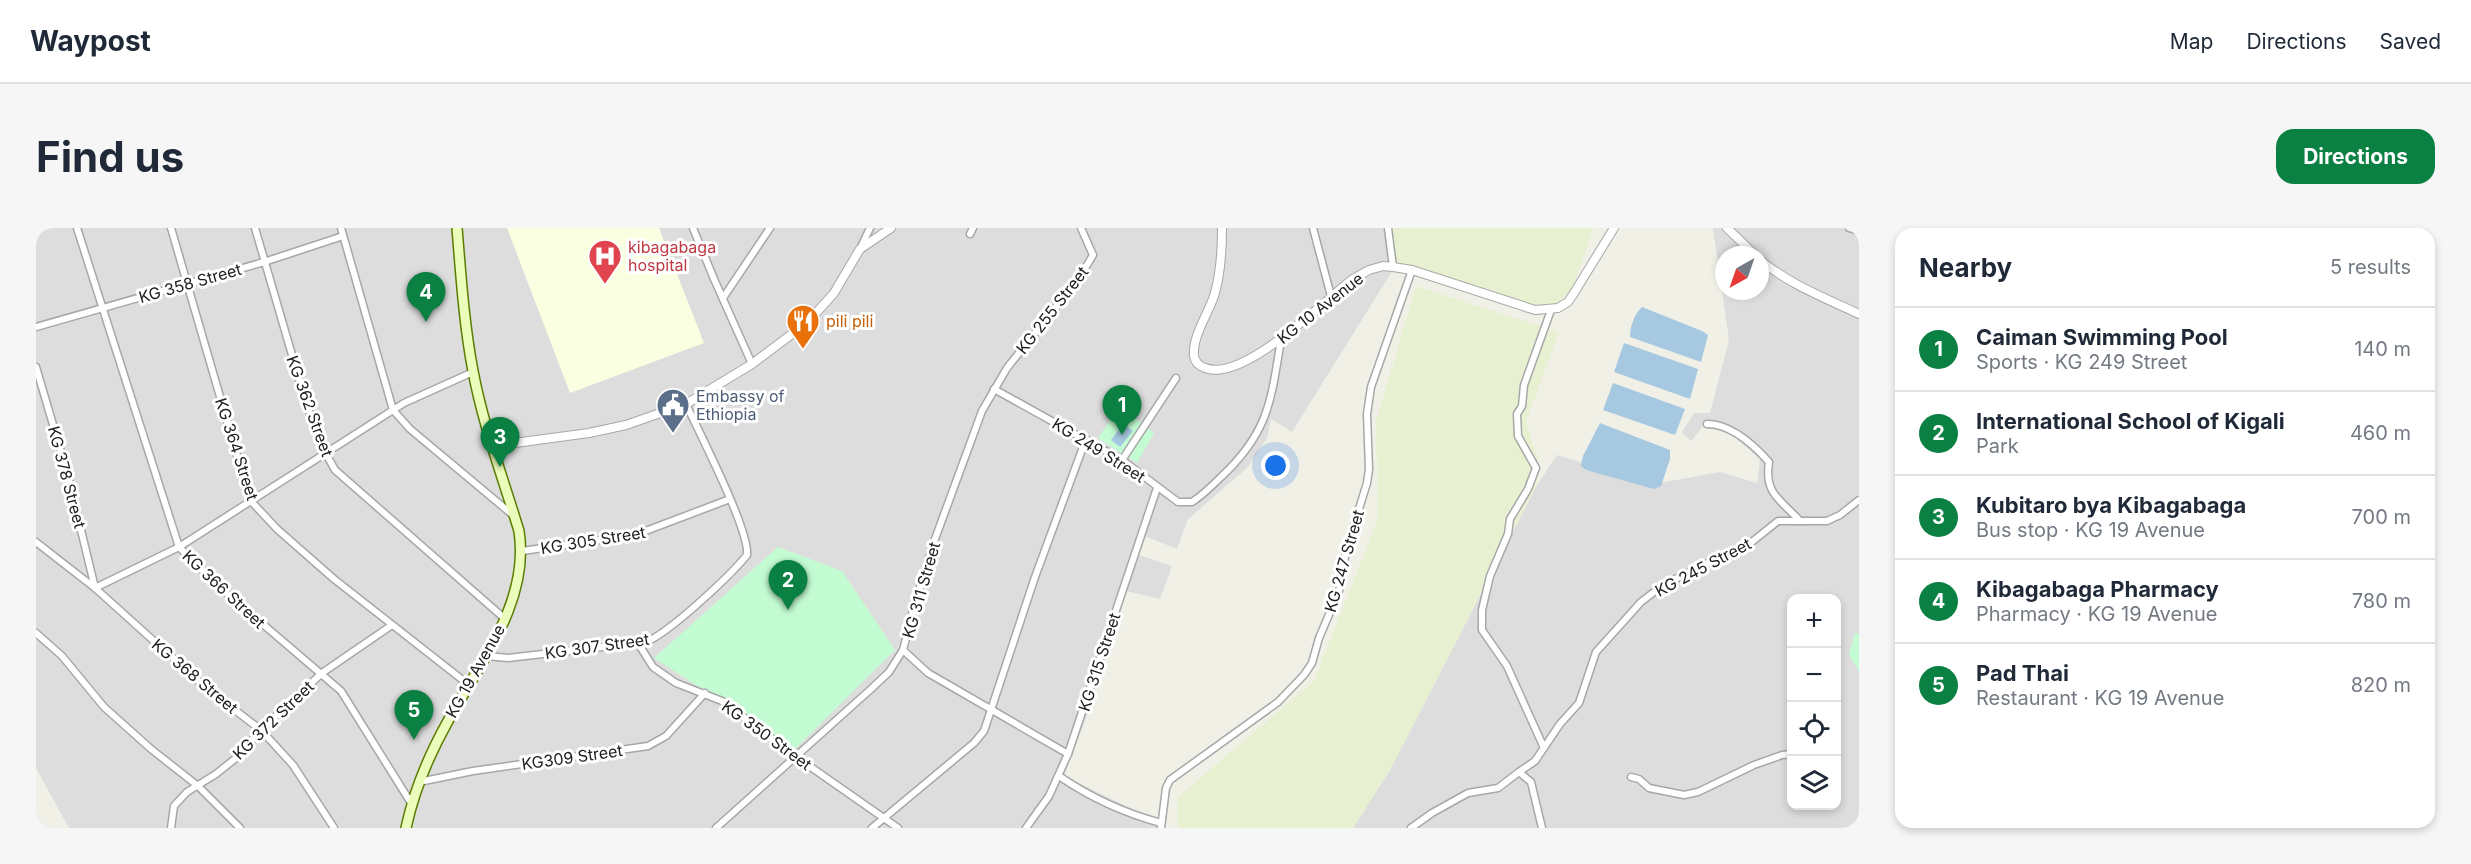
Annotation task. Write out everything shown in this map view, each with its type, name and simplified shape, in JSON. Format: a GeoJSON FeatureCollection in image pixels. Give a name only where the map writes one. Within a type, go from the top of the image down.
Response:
{"type":"FeatureCollection","features":[{"type":"Feature","properties":{"kind":"main road","name":"KG 19 Avenue"},"geometry":{"type":"LineString","coordinates":[[406,828],[418,782],[448,720],[487,656],[504,618],[515,590],[522,551],[515,516],[492,446],[473,372],[466,334],[457,228]]}},
{"type":"Feature","properties":{"kind":"street","name":"KG 366 Street"},"geometry":{"type":"LineString","coordinates":[[77,228],[179,547],[224,591],[341,691],[411,803]]}},
{"type":"Feature","properties":{"kind":"street","name":"KG 364 Street"},"geometry":{"type":"LineString","coordinates":[[171,228],[250,500],[285,536],[392,625],[469,685]]}},
{"type":"Feature","properties":{"kind":"street","name":"KG 362 Street"},"geometry":{"type":"LineString","coordinates":[[255,228],[306,402],[325,452],[335,470],[504,618]]}},
{"type":"Feature","properties":{"kind":"street"},"geometry":{"type":"LineString","coordinates":[[341,228],[393,410],[410,429],[515,516]]}},
{"type":"Feature","properties":{"kind":"street"},"geometry":{"type":"LineString","coordinates":[[693,228],[752,364]]}},
{"type":"Feature","properties":{"kind":"street"},"geometry":{"type":"LineString","coordinates":[[723,298],[770,228]]}},
{"type":"Feature","properties":{"kind":"street"},"geometry":{"type":"LineString","coordinates":[[492,446],[589,434],[626,425],[686,404],[752,364],[808,322],[824,306],[860,249],[870,228]]}},
{"type":"Feature","properties":{"kind":"street"},"geometry":{"type":"LineString","coordinates":[[860,249],[891,228]]}},
{"type":"Feature","properties":{"kind":"street","name":"KG 255 Street"},"geometry":{"type":"LineString","coordinates":[[994,390],[1007,369],[1080,277],[1090,261],[1093,255],[1081,228]]}},
{"type":"Feature","properties":{"kind":"street","name":"KG 10 Avenue"},"geometry":{"type":"LineString","coordinates":[[1222,228],[1220,267],[1214,295],[1194,346],[1194,358],[1199,366],[1210,370],[1227,368],[1259,355],[1331,296],[1369,270],[1383,266],[1412,270],[1535,310],[1551,310]]}},
{"type":"Feature","properties":{"kind":"street"},"geometry":{"type":"LineString","coordinates":[[1313,228],[1331,296]]}},
{"type":"Feature","properties":{"kind":"street"},"geometry":{"type":"LineString","coordinates":[[1388,228],[1394,267]]}},
{"type":"Feature","properties":{"kind":"street"},"geometry":{"type":"LineString","coordinates":[[1544,748],[1507,666],[1482,630],[1482,610],[1490,576],[1508,534],[1510,519],[1528,489],[1536,468],[1518,436],[1517,414],[1522,406],[1524,385],[1551,310],[1568,302],[1614,228]]}},
{"type":"Feature","properties":{"kind":"street"},"geometry":{"type":"LineString","coordinates":[[1727,228],[1746,246]]}},
{"type":"Feature","properties":{"kind":"street"},"geometry":{"type":"LineString","coordinates":[[1849,228],[1859,231]]}},
{"type":"Feature","properties":{"kind":"street","name":"KG 358 Street"},"geometry":{"type":"LineString","coordinates":[[36,327],[264,262],[343,236]]}},
{"type":"Feature","properties":{"kind":"street"},"geometry":{"type":"LineString","coordinates":[[1769,267],[1786,279],[1859,314]]}},
{"type":"Feature","properties":{"kind":"street","name":"KG 247 Street"},"geometry":{"type":"LineString","coordinates":[[1161,826],[1166,788],[1170,780],[1278,702],[1305,675],[1312,663],[1319,638],[1339,591],[1346,551],[1367,483],[1369,453],[1367,414],[1371,387],[1412,270]]}},
{"type":"Feature","properties":{"kind":"street","name":"KG 249 Street"},"geometry":{"type":"LineString","coordinates":[[994,390],[1122,460],[1178,502],[1192,502],[1242,458],[1265,419],[1274,384],[1281,339]]}},
{"type":"Feature","properties":{"kind":"street","name":"KG 378 Street"},"geometry":{"type":"LineString","coordinates":[[36,367],[67,472],[95,588]]}},
{"type":"Feature","properties":{"kind":"street"},"geometry":{"type":"LineString","coordinates":[[95,588],[179,547],[404,403],[473,372]]}},
{"type":"Feature","properties":{"kind":"street"},"geometry":{"type":"LineString","coordinates":[[1122,460],[1176,378]]}},
{"type":"Feature","properties":{"kind":"street","name":"KG 311 Street"},"geometry":{"type":"LineString","coordinates":[[716,828],[883,678],[903,650],[915,603],[939,529],[982,411],[994,390]]}},
{"type":"Feature","properties":{"kind":"street"},"geometry":{"type":"LineString","coordinates":[[686,404],[730,500]]}},
{"type":"Feature","properties":{"kind":"street"},"geometry":{"type":"LineString","coordinates":[[1707,424],[1718,424],[1740,435],[1763,455],[1769,462],[1766,479],[1770,489],[1801,521]]}},
{"type":"Feature","properties":{"kind":"street"},"geometry":{"type":"LineString","coordinates":[[872,828],[974,743],[984,731],[1035,577],[1086,439]]}},
{"type":"Feature","properties":{"kind":"street","name":"KG 315 Street"},"geometry":{"type":"LineString","coordinates":[[1026,828],[1041,809],[1068,754],[1157,488]]}},
{"type":"Feature","properties":{"kind":"street","name":"KG 305 Street"},"geometry":{"type":"LineString","coordinates":[[522,551],[635,536],[730,500]]}},
{"type":"Feature","properties":{"kind":"street","name":"KG 307 Street"},"geometry":{"type":"LineString","coordinates":[[487,656],[508,658],[638,644],[656,638],[747,555],[748,546],[730,500]]}},
{"type":"Feature","properties":{"kind":"street","name":"KG 245 Street"},"geometry":{"type":"LineString","coordinates":[[1411,828],[1468,793],[1498,788],[1535,761],[1560,724],[1579,702],[1596,652],[1641,602],[1663,585],[1753,541],[1778,521],[1827,521],[1840,515],[1859,500]]}},
{"type":"Feature","properties":{"kind":"street","name":"KG 368 Street"},"geometry":{"type":"LineString","coordinates":[[36,542],[95,588],[178,663],[261,730],[293,765],[334,828]]}},
{"type":"Feature","properties":{"kind":"street","name":"KG 372 Street"},"geometry":{"type":"LineString","coordinates":[[171,828],[172,812],[178,801],[236,758],[261,730],[322,673],[392,625]]}},
{"type":"Feature","properties":{"kind":"street"},"geometry":{"type":"LineString","coordinates":[[36,633],[62,656],[104,707],[151,749],[198,786],[240,828]]}},
{"type":"Feature","properties":{"kind":"street","name":"KG 350 Street"},"geometry":{"type":"LineString","coordinates":[[638,644],[653,667],[676,683],[722,701],[795,756],[898,828]]}},
{"type":"Feature","properties":{"kind":"street"},"geometry":{"type":"LineString","coordinates":[[903,650],[928,673],[1068,754]]}},
{"type":"Feature","properties":{"kind":"street","name":"KG309 Street"},"geometry":{"type":"LineString","coordinates":[[418,782],[473,771],[648,746],[666,736],[705,693]]}},
{"type":"Feature","properties":{"kind":"street"},"geometry":{"type":"LineString","coordinates":[[1631,777],[1639,779],[1649,789],[1684,795],[1698,792],[1754,765],[1787,755]]}},
{"type":"Feature","properties":{"kind":"street"},"geometry":{"type":"LineString","coordinates":[[1519,772],[1529,779],[1532,786],[1542,828]]}},
{"type":"Feature","properties":{"kind":"street"},"geometry":{"type":"LineString","coordinates":[[1059,776],[1088,795],[1161,826]]}},
{"type":"Feature","properties":{"kind":"shaded area"},"geometry":{"type":"Polygon","coordinates":[[[36,228],[1392,228],[1396,265],[1292,432],[1271,419],[1267,438],[1247,468],[1188,519],[1177,549],[1145,536],[1139,555],[1172,566],[1160,599],[1126,591],[1090,708],[1064,776],[1159,822],[1159,828],[69,828],[36,768],[36,228]]]}},
{"type":"Feature","properties":{"kind":"shaded area","name":"kibagabaga hospital"},"geometry":{"type":"Polygon","coordinates":[[[507,228],[659,228],[704,343],[570,393],[507,228]]]}},
{"type":"Feature","properties":{"kind":"shaded area"},"geometry":{"type":"Polygon","coordinates":[[[1392,228],[1594,228],[1572,289],[1556,305],[1537,306],[1396,265],[1392,228]]]}},
{"type":"Feature","properties":{"kind":"shaded area"},"geometry":{"type":"Polygon","coordinates":[[[1713,228],[1859,228],[1859,828],[1353,828],[1390,770],[1537,485],[1557,455],[1654,484],[1720,472],[1757,483],[1760,459],[1732,435],[1704,425],[1691,441],[1682,432],[1694,413],[1710,413],[1729,340],[1723,300],[1769,300],[1769,246],[1716,246],[1713,228]]]}},
{"type":"Feature","properties":{"kind":"shaded area"},"geometry":{"type":"Polygon","coordinates":[[[1416,286],[1559,332],[1526,422],[1538,459],[1537,485],[1390,770],[1353,828],[1178,828],[1178,797],[1314,681],[1378,519],[1376,421],[1416,286]]]}},
{"type":"Feature","properties":{"kind":"green space"},"geometry":{"type":"Polygon","coordinates":[[[1120,406],[1154,433],[1137,463],[1098,438],[1120,406]]]}},
{"type":"Feature","properties":{"kind":"green space"},"geometry":{"type":"Polygon","coordinates":[[[778,547],[842,571],[895,650],[795,749],[654,658],[778,547]]]}},
{"type":"Feature","properties":{"kind":"green space"},"geometry":{"type":"Polygon","coordinates":[[[1855,633],[1859,634],[1859,672],[1849,654],[1855,633]]]}},
{"type":"Feature","properties":{"kind":"water"},"geometry":{"type":"Polygon","coordinates":[[[1642,307],[1708,335],[1701,362],[1630,337],[1633,321],[1642,307]]]}},
{"type":"Feature","properties":{"kind":"water"},"geometry":{"type":"Polygon","coordinates":[[[1624,343],[1698,369],[1690,399],[1614,372],[1624,343]]]}},
{"type":"Feature","properties":{"kind":"water"},"geometry":{"type":"Polygon","coordinates":[[[1613,383],[1685,409],[1675,435],[1603,410],[1613,383]]]}},
{"type":"Feature","properties":{"kind":"water"},"geometry":{"type":"Polygon","coordinates":[[[1600,423],[1670,450],[1670,459],[1661,486],[1654,489],[1586,470],[1581,466],[1583,456],[1600,423]]]}},
{"type":"Feature","properties":{"kind":"water"},"geometry":{"type":"Polygon","coordinates":[[[1123,424],[1133,431],[1120,447],[1111,440],[1123,424]]]}},
{"type":"Feature","properties":{"kind":"place","name":"kibagabaga hospital"},"geometry":{"type":"Point","coordinates":[605,285]}},
{"type":"Feature","properties":{"kind":"place","name":"Kibagabaga Pharmacy"},"geometry":{"type":"Point","coordinates":[426,322]}},
{"type":"Feature","properties":{"kind":"place","name":"pili pili"},"geometry":{"type":"Point","coordinates":[803,350]}},
{"type":"Feature","properties":{"kind":"place","name":"Embassy of Ethiopia"},"geometry":{"type":"Point","coordinates":[673,434]}},
{"type":"Feature","properties":{"kind":"place","name":"Caiman Swimming Pool"},"geometry":{"type":"Point","coordinates":[1122,435]}},
{"type":"Feature","properties":{"kind":"place","name":"Kubitaro bya Kibagabaga"},"geometry":{"type":"Point","coordinates":[500,467]}},
{"type":"Feature","properties":{"kind":"place","name":"International School of Kigali"},"geometry":{"type":"Point","coordinates":[788,610]}},
{"type":"Feature","properties":{"kind":"place","name":"Pad Thai"},"geometry":{"type":"Point","coordinates":[414,740]}}]}
